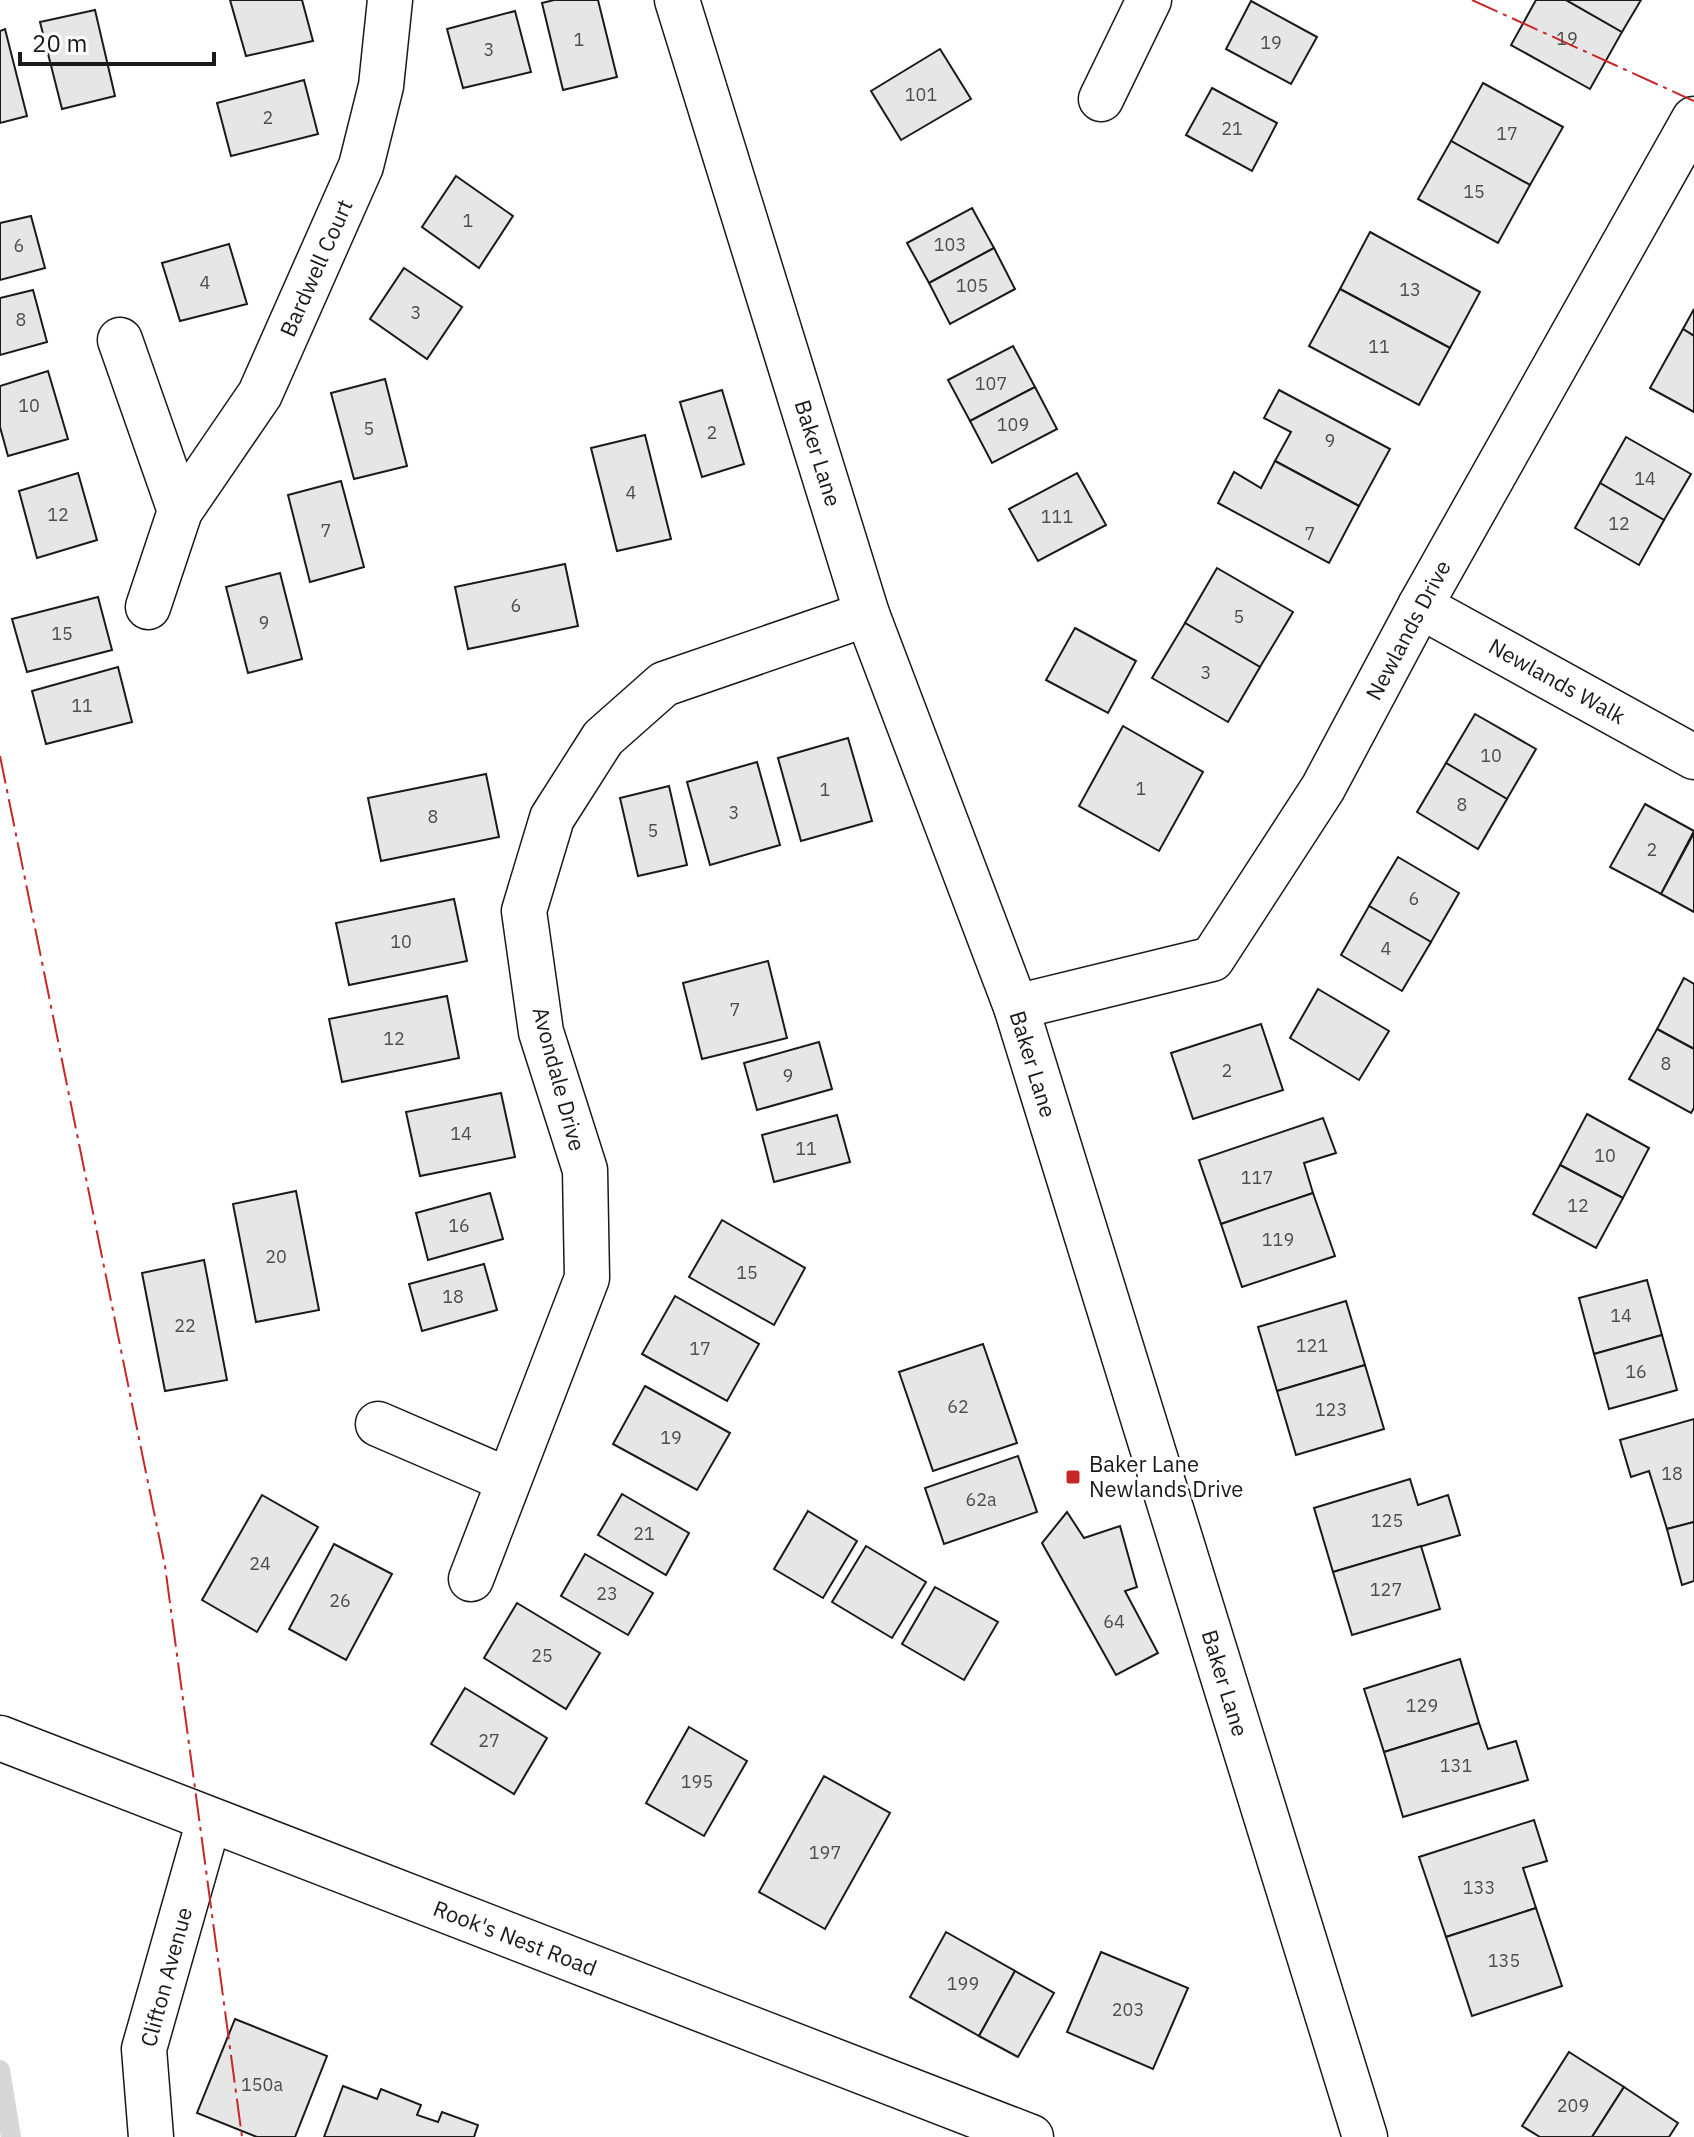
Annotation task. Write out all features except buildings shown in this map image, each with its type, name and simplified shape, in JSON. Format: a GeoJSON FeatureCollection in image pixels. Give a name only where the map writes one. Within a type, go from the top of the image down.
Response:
{"type":"FeatureCollection","features":[{"type":"Feature","properties":{"kind":"street","name":"Bardwell Court"},"geometry":{"type":"LineString","coordinates":[[148,607],[180,511],[260,394],[361,166],[381,86],[390,0]]}},
{"type":"Feature","properties":{"kind":"street","name":"Baker Lane"},"geometry":{"type":"LineString","coordinates":[[677,0],[867,614],[1016,1007],[1365,2137]]}},
{"type":"Feature","properties":{"kind":"street"},"geometry":{"type":"LineString","coordinates":[[1101,99],[1144,2]]}},
{"type":"Feature","properties":{"kind":"street","name":"Newlands Drive"},"geometry":{"type":"LineString","coordinates":[[1016,1007],[1212,959],[1323,788],[1420,606],[1694,119]]}},
{"type":"Feature","properties":{"kind":"street"},"geometry":{"type":"LineString","coordinates":[[120,340],[180,511]]}},
{"type":"Feature","properties":{"kind":"street","name":"Newlands Walk"},"geometry":{"type":"LineString","coordinates":[[1420,606],[1694,757]]}},
{"type":"Feature","properties":{"kind":"street","name":"Avondale Drive"},"geometry":{"type":"LineString","coordinates":[[471,1579],[587,1278],[585,1170],[541,1032],[524,911],[552,818],[603,738],[664,684],[867,614]]}},
{"type":"Feature","properties":{"kind":"street"},"geometry":{"type":"LineString","coordinates":[[378,1424],[508,1480]]}},
{"type":"Feature","properties":{"kind":"street","name":"Rook's Nest Road"},"geometry":{"type":"LineString","coordinates":[[0,1738],[1031,2137]]}},
{"type":"Feature","properties":{"kind":"street","name":"Clifton Avenue"},"geometry":{"type":"LineString","coordinates":[[151,2137],[144,2049],[209,1820]]}},
{"type":"Feature","properties":{"kind":"waterway"},"geometry":{"type":"LineString","coordinates":[[0,2070],[11,2137]]}},
{"type":"Feature","properties":{"kind":"power"},"geometry":{"type":"LineString","coordinates":[[1472,0],[1694,101]]}},
{"type":"Feature","properties":{"kind":"power"},"geometry":{"type":"LineString","coordinates":[[0,756],[165,1566],[242,2137]]}},
{"type":"Feature","properties":{"kind":"place","name":"Baker Lane Newlands Drive"},"geometry":{"type":"Point","coordinates":[1073,1477]}}]}
